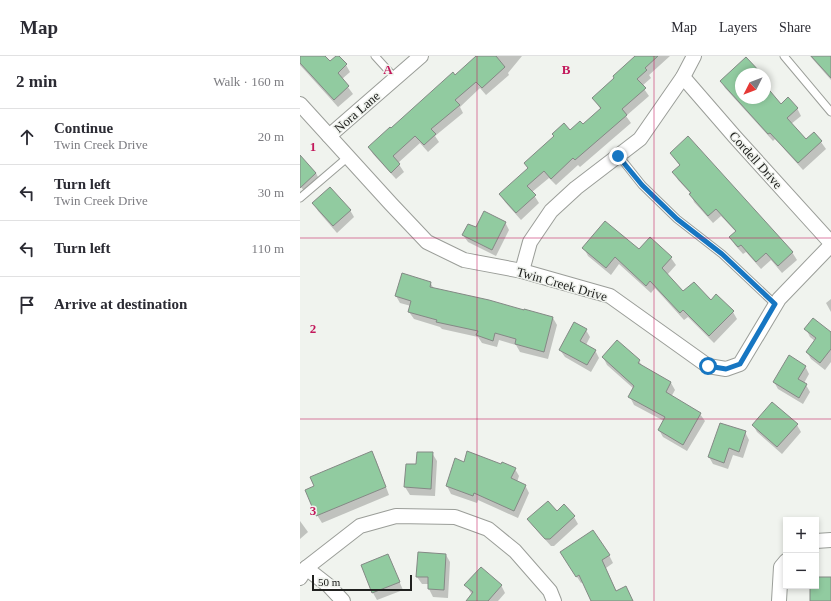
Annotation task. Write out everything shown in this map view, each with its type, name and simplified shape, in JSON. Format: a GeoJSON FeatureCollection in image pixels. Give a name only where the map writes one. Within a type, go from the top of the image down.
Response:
{"type":"FeatureCollection","features":[{"type":"Feature","properties":{"kind":"street","name":"Nora Lane"},"geometry":{"type":"LineString","coordinates":[[329,136],[421,56]]}},
{"type":"Feature","properties":{"kind":"street"},"geometry":{"type":"LineString","coordinates":[[522,271],[530,242],[551,211],[576,188],[640,139],[683,77],[694,56]]}},
{"type":"Feature","properties":{"kind":"street","name":"Cordell Drive"},"geometry":{"type":"LineString","coordinates":[[683,77],[831,244]]}},
{"type":"Feature","properties":{"kind":"street","name":"Twin Creek Drive"},"geometry":{"type":"LineString","coordinates":[[300,104],[427,242],[464,260],[522,271],[610,296],[708,366],[726,369],[740,364],[775,304],[831,244]]}},
{"type":"Feature","properties":{"kind":"street"},"geometry":{"type":"LineString","coordinates":[[343,601],[329,586],[303,573],[360,526],[396,516],[455,517],[488,529],[515,551],[550,591],[554,601]]}},
{"type":"Feature","properties":{"kind":"street"},"geometry":{"type":"LineString","coordinates":[[819,541],[831,540]]}},
{"type":"Feature","properties":{"kind":"street"},"geometry":{"type":"LineString","coordinates":[[779,601],[781,567],[783,565]]}},
{"type":"Feature","properties":{"kind":"lane"},"geometry":{"type":"LineString","coordinates":[[375,56],[395,78]]}},
{"type":"Feature","properties":{"kind":"lane"},"geometry":{"type":"LineString","coordinates":[[784,56],[831,112]]}},
{"type":"Feature","properties":{"kind":"lane"},"geometry":{"type":"LineString","coordinates":[[618,156],[642,185],[677,219],[722,254],[775,304]]}},
{"type":"Feature","properties":{"kind":"lane"},"geometry":{"type":"LineString","coordinates":[[300,198],[348,157]]}},
{"type":"Feature","properties":{"kind":"building"},"geometry":{"type":"Polygon","coordinates":[[[300,56],[325,56],[330,61],[336,56],[339,56],[347,64],[338,73],[349,86],[334,100],[300,63],[300,56]]]}},
{"type":"Feature","properties":{"kind":"building"},"geometry":{"type":"Polygon","coordinates":[[[476,56],[496,56],[505,67],[482,88],[476,82],[455,100],[460,105],[431,129],[436,134],[424,145],[415,136],[393,156],[400,164],[391,173],[368,147],[453,72],[455,75],[476,56]]]}},
{"type":"Feature","properties":{"kind":"building"},"geometry":{"type":"Polygon","coordinates":[[[635,56],[658,56],[645,68],[647,70],[637,79],[646,88],[622,109],[627,115],[575,160],[573,158],[551,179],[544,171],[527,186],[536,195],[516,213],[499,194],[528,168],[524,163],[554,136],[552,134],[564,123],[570,130],[580,121],[583,124],[601,108],[592,98],[635,56]]]}},
{"type":"Feature","properties":{"kind":"building"},"geometry":{"type":"Polygon","coordinates":[[[811,56],[831,56],[831,78],[811,56]]]}},
{"type":"Feature","properties":{"kind":"building"},"geometry":{"type":"Polygon","coordinates":[[[746,57],[756,68],[735,68],[735,98],[720,81],[746,57]]]}},
{"type":"Feature","properties":{"kind":"building"},"geometry":{"type":"Polygon","coordinates":[[[771,92],[781,104],[788,97],[798,108],[787,118],[806,139],[814,132],[822,141],[798,163],[770,133],[768,134],[741,104],[771,104],[771,92]]]}},
{"type":"Feature","properties":{"kind":"building"},"geometry":{"type":"Polygon","coordinates":[[[688,136],[793,252],[778,266],[766,253],[756,262],[741,245],[738,247],[729,237],[736,231],[716,209],[708,216],[689,194],[691,193],[672,172],[680,165],[670,153],[688,136]]]}},
{"type":"Feature","properties":{"kind":"building"},"geometry":{"type":"Polygon","coordinates":[[[300,155],[316,173],[300,188],[300,155]]]}},
{"type":"Feature","properties":{"kind":"building"},"geometry":{"type":"Polygon","coordinates":[[[330,187],[351,210],[333,226],[312,203],[330,187]]]}},
{"type":"Feature","properties":{"kind":"building"},"geometry":{"type":"Polygon","coordinates":[[[484,211],[506,222],[492,250],[462,235],[468,224],[476,227],[484,211]]]}},
{"type":"Feature","properties":{"kind":"building"},"geometry":{"type":"Polygon","coordinates":[[[605,221],[639,249],[650,237],[672,257],[662,268],[683,291],[694,282],[711,300],[716,294],[734,311],[709,336],[683,310],[680,313],[650,281],[646,286],[615,257],[606,268],[582,248],[605,221]]]}},
{"type":"Feature","properties":{"kind":"building"},"geometry":{"type":"Polygon","coordinates":[[[402,273],[431,282],[430,287],[489,300],[553,317],[544,352],[515,344],[516,339],[495,333],[493,341],[476,335],[478,331],[436,322],[437,320],[408,312],[411,301],[395,296],[402,273]]]}},
{"type":"Feature","properties":{"kind":"building"},"geometry":{"type":"Polygon","coordinates":[[[813,318],[831,332],[831,349],[820,363],[806,352],[816,338],[804,329],[813,318]]]}},
{"type":"Feature","properties":{"kind":"building"},"geometry":{"type":"Polygon","coordinates":[[[574,322],[587,329],[580,341],[596,350],[587,365],[559,350],[574,322]]]}},
{"type":"Feature","properties":{"kind":"building"},"geometry":{"type":"Polygon","coordinates":[[[617,340],[640,360],[638,363],[671,382],[666,392],[701,413],[683,445],[658,430],[665,417],[628,397],[634,386],[602,357],[617,340]]]}},
{"type":"Feature","properties":{"kind":"building"},"geometry":{"type":"Polygon","coordinates":[[[789,355],[806,366],[798,379],[807,384],[799,398],[773,382],[789,355]]]}},
{"type":"Feature","properties":{"kind":"building"},"geometry":{"type":"Polygon","coordinates":[[[772,402],[798,424],[777,447],[752,425],[772,402]]]}},
{"type":"Feature","properties":{"kind":"building"},"geometry":{"type":"Polygon","coordinates":[[[720,423],[746,431],[739,452],[729,448],[724,463],[708,457],[720,423]]]}},
{"type":"Feature","properties":{"kind":"building"},"geometry":{"type":"Polygon","coordinates":[[[372,451],[386,487],[316,516],[305,490],[314,486],[310,477],[372,451]]]}},
{"type":"Feature","properties":{"kind":"building"},"geometry":{"type":"Polygon","coordinates":[[[467,451],[516,468],[511,478],[526,485],[514,511],[474,493],[473,496],[446,486],[455,458],[464,462],[467,451]]]}},
{"type":"Feature","properties":{"kind":"building"},"geometry":{"type":"Polygon","coordinates":[[[417,452],[433,452],[431,489],[404,487],[406,464],[416,464],[417,452]]]}},
{"type":"Feature","properties":{"kind":"building"},"geometry":{"type":"Polygon","coordinates":[[[548,501],[557,511],[564,504],[575,516],[550,539],[545,539],[527,519],[548,501]]]}},
{"type":"Feature","properties":{"kind":"building"},"geometry":{"type":"Polygon","coordinates":[[[593,530],[610,555],[602,560],[616,591],[626,586],[633,601],[591,601],[579,575],[576,577],[560,552],[593,530]]]}},
{"type":"Feature","properties":{"kind":"building"},"geometry":{"type":"Polygon","coordinates":[[[418,552],[446,554],[444,590],[428,589],[428,577],[416,577],[418,552]]]}},
{"type":"Feature","properties":{"kind":"building"},"geometry":{"type":"Polygon","coordinates":[[[388,554],[400,582],[372,593],[361,565],[388,554]]]}},
{"type":"Feature","properties":{"kind":"building"},"geometry":{"type":"Polygon","coordinates":[[[481,567],[502,585],[488,601],[466,601],[473,592],[464,585],[481,567]]]}},
{"type":"Feature","properties":{"kind":"building"},"geometry":{"type":"Polygon","coordinates":[[[819,577],[831,577],[831,601],[810,601],[810,589],[819,589],[819,577]]]}},
{"type":"Feature","properties":{"kind":"route"},"geometry":{"type":"LineString","coordinates":[[618,156],[642,185],[677,219],[722,254],[775,304],[740,364],[726,369],[708,366]]}}]}
